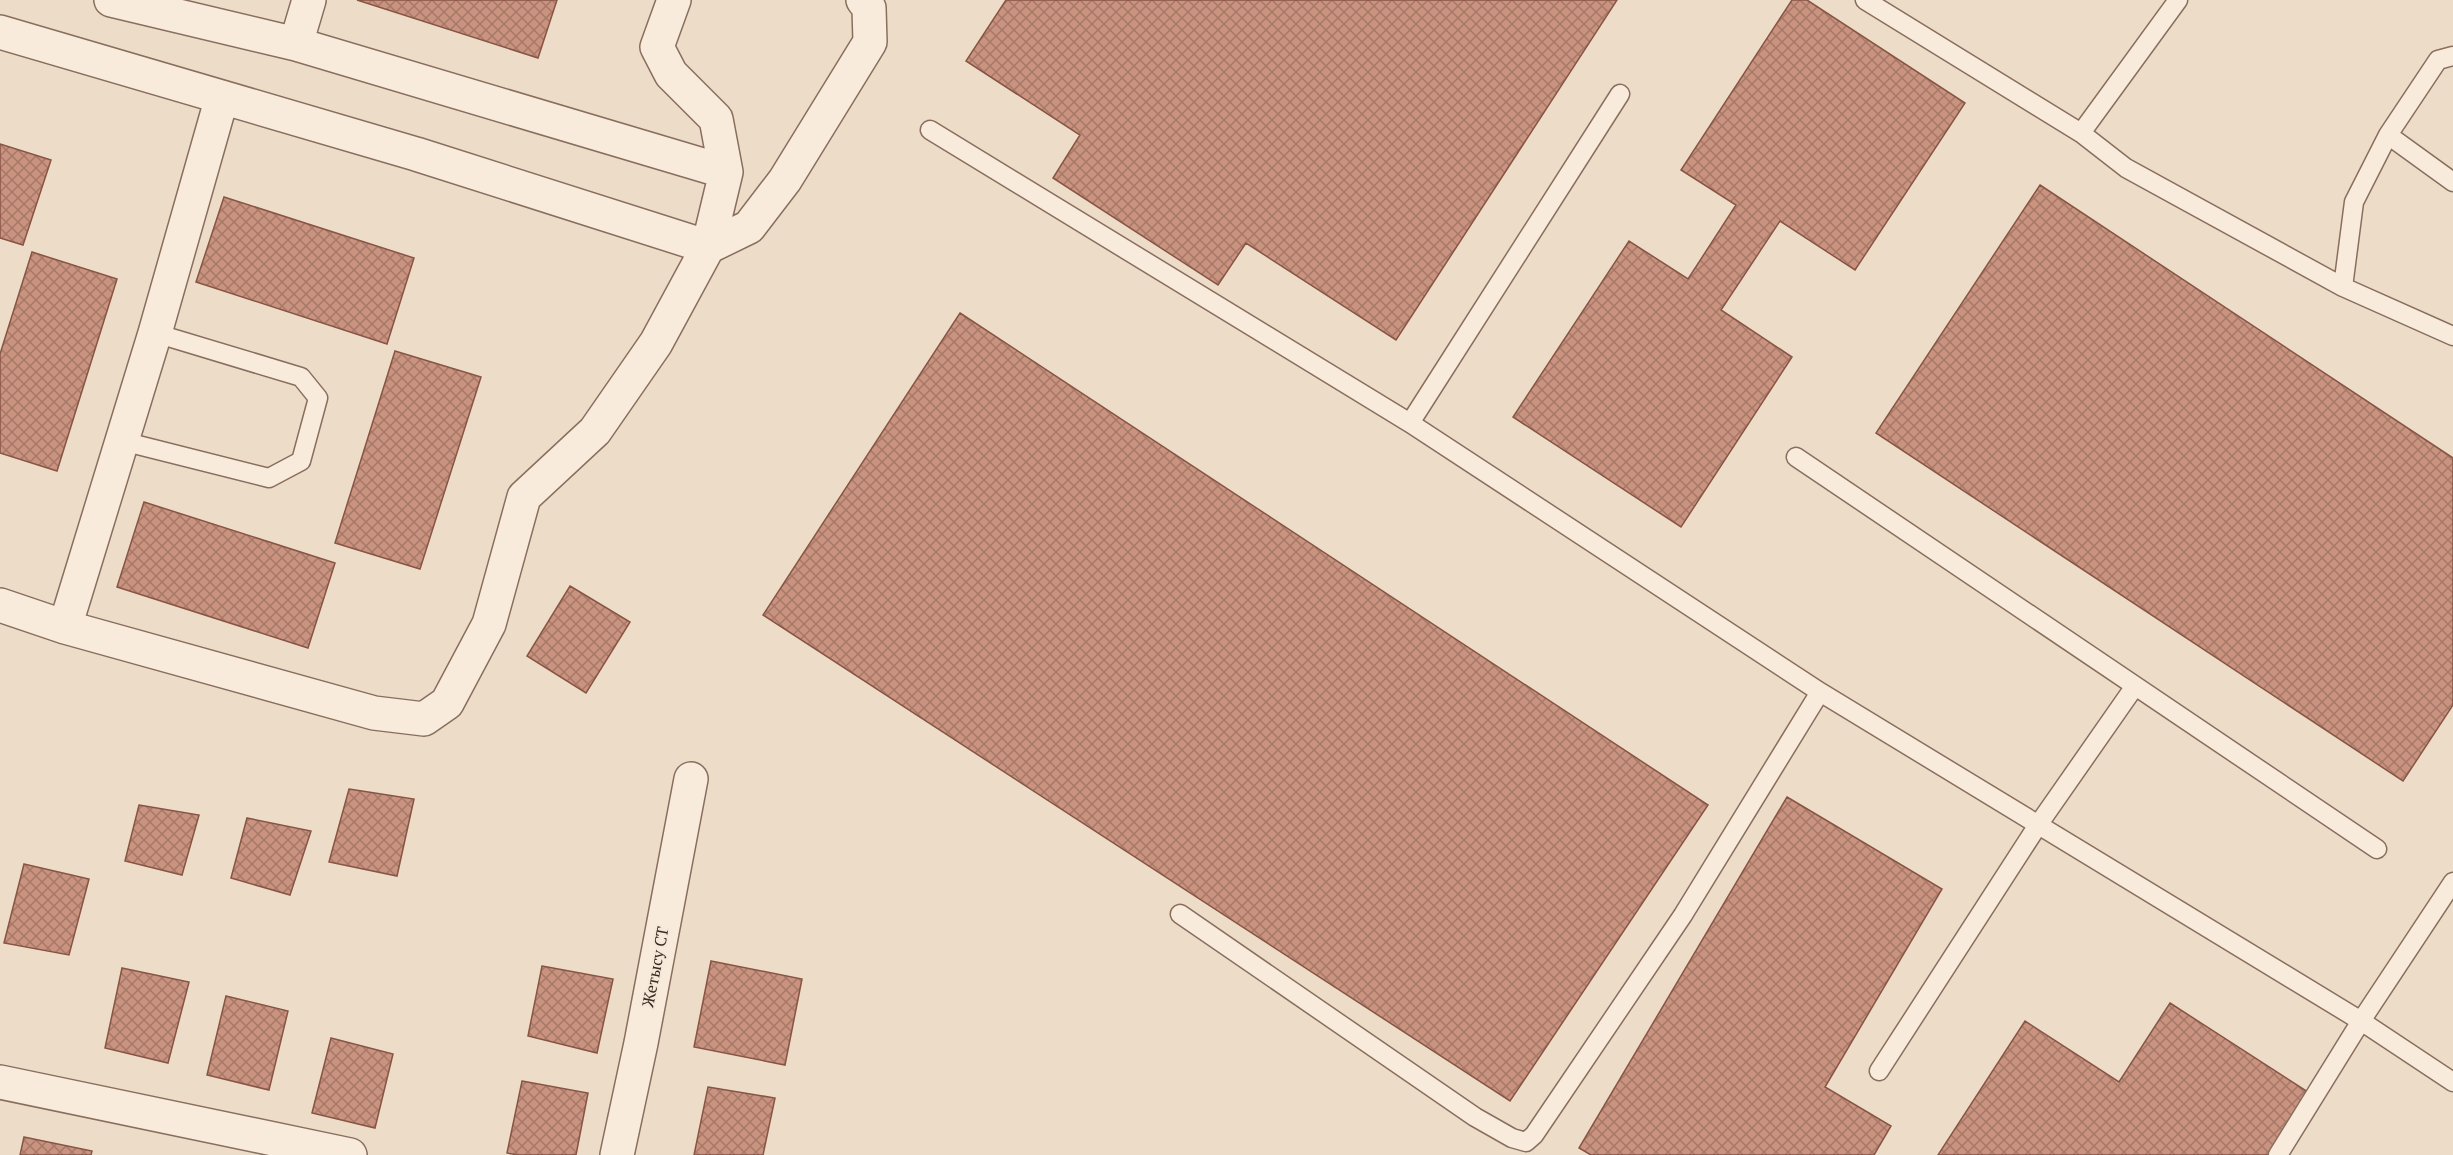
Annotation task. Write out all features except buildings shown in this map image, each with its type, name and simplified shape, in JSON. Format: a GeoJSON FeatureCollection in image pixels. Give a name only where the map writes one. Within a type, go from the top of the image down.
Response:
{"type":"FeatureCollection","features":[{"type":"Feature","properties":{"kind":"street"},"geometry":{"type":"LineString","coordinates":[[111,0],[296,44],[726,172]]}},
{"type":"Feature","properties":{"kind":"street"},"geometry":{"type":"LineString","coordinates":[[296,44],[309,0]]}},
{"type":"Feature","properties":{"kind":"street"},"geometry":{"type":"LineString","coordinates":[[0,605],[65,627],[374,713],[424,719],[447,703],[489,624],[524,498],[595,430],[656,343],[708,247],[726,172],[716,119],[671,74],[657,47],[674,0]]}},
{"type":"Feature","properties":{"kind":"street"},"geometry":{"type":"LineString","coordinates":[[0,32],[416,154],[708,247],[748,228],[785,180],[870,42],[869,8],[863,0]]}},
{"type":"Feature","properties":{"kind":"street"},"geometry":{"type":"LineString","coordinates":[[65,627],[155,333],[222,97]]}},
{"type":"Feature","properties":{"kind":"street","name":"Жетысу СТ"},"geometry":{"type":"LineString","coordinates":[[617,1155],[691,779]]}},
{"type":"Feature","properties":{"kind":"street"},"geometry":{"type":"LineString","coordinates":[[0,1082],[350,1155]]}},
{"type":"Feature","properties":{"kind":"lane"},"geometry":{"type":"LineString","coordinates":[[1865,0],[2081,133],[2126,168],[2343,287],[2453,336]]}},
{"type":"Feature","properties":{"kind":"lane"},"geometry":{"type":"LineString","coordinates":[[2081,133],[2178,0]]}},
{"type":"Feature","properties":{"kind":"lane"},"geometry":{"type":"LineString","coordinates":[[2343,287],[2354,202],[2388,135],[2438,60],[2453,56]]}},
{"type":"Feature","properties":{"kind":"lane"},"geometry":{"type":"LineString","coordinates":[[1410,423],[1620,94]]}},
{"type":"Feature","properties":{"kind":"lane"},"geometry":{"type":"LineString","coordinates":[[930,130],[1410,423],[1820,692],[2361,1022],[2453,1083]]}},
{"type":"Feature","properties":{"kind":"lane"},"geometry":{"type":"LineString","coordinates":[[2388,135],[2453,182]]}},
{"type":"Feature","properties":{"kind":"lane"},"geometry":{"type":"LineString","coordinates":[[122,441],[269,478],[301,461],[318,398],[300,377],[155,333]]}},
{"type":"Feature","properties":{"kind":"lane"},"geometry":{"type":"LineString","coordinates":[[1796,456],[2378,849]]}},
{"type":"Feature","properties":{"kind":"lane"},"geometry":{"type":"LineString","coordinates":[[1879,1071],[2038,825],[2135,686]]}},
{"type":"Feature","properties":{"kind":"lane"},"geometry":{"type":"LineString","coordinates":[[1180,914],[1475,1117],[1512,1138],[1526,1142],[1534,1135],[1683,915],[1820,692]]}},
{"type":"Feature","properties":{"kind":"lane"},"geometry":{"type":"LineString","coordinates":[[2278,1155],[2361,1022],[2453,882]]}}]}
